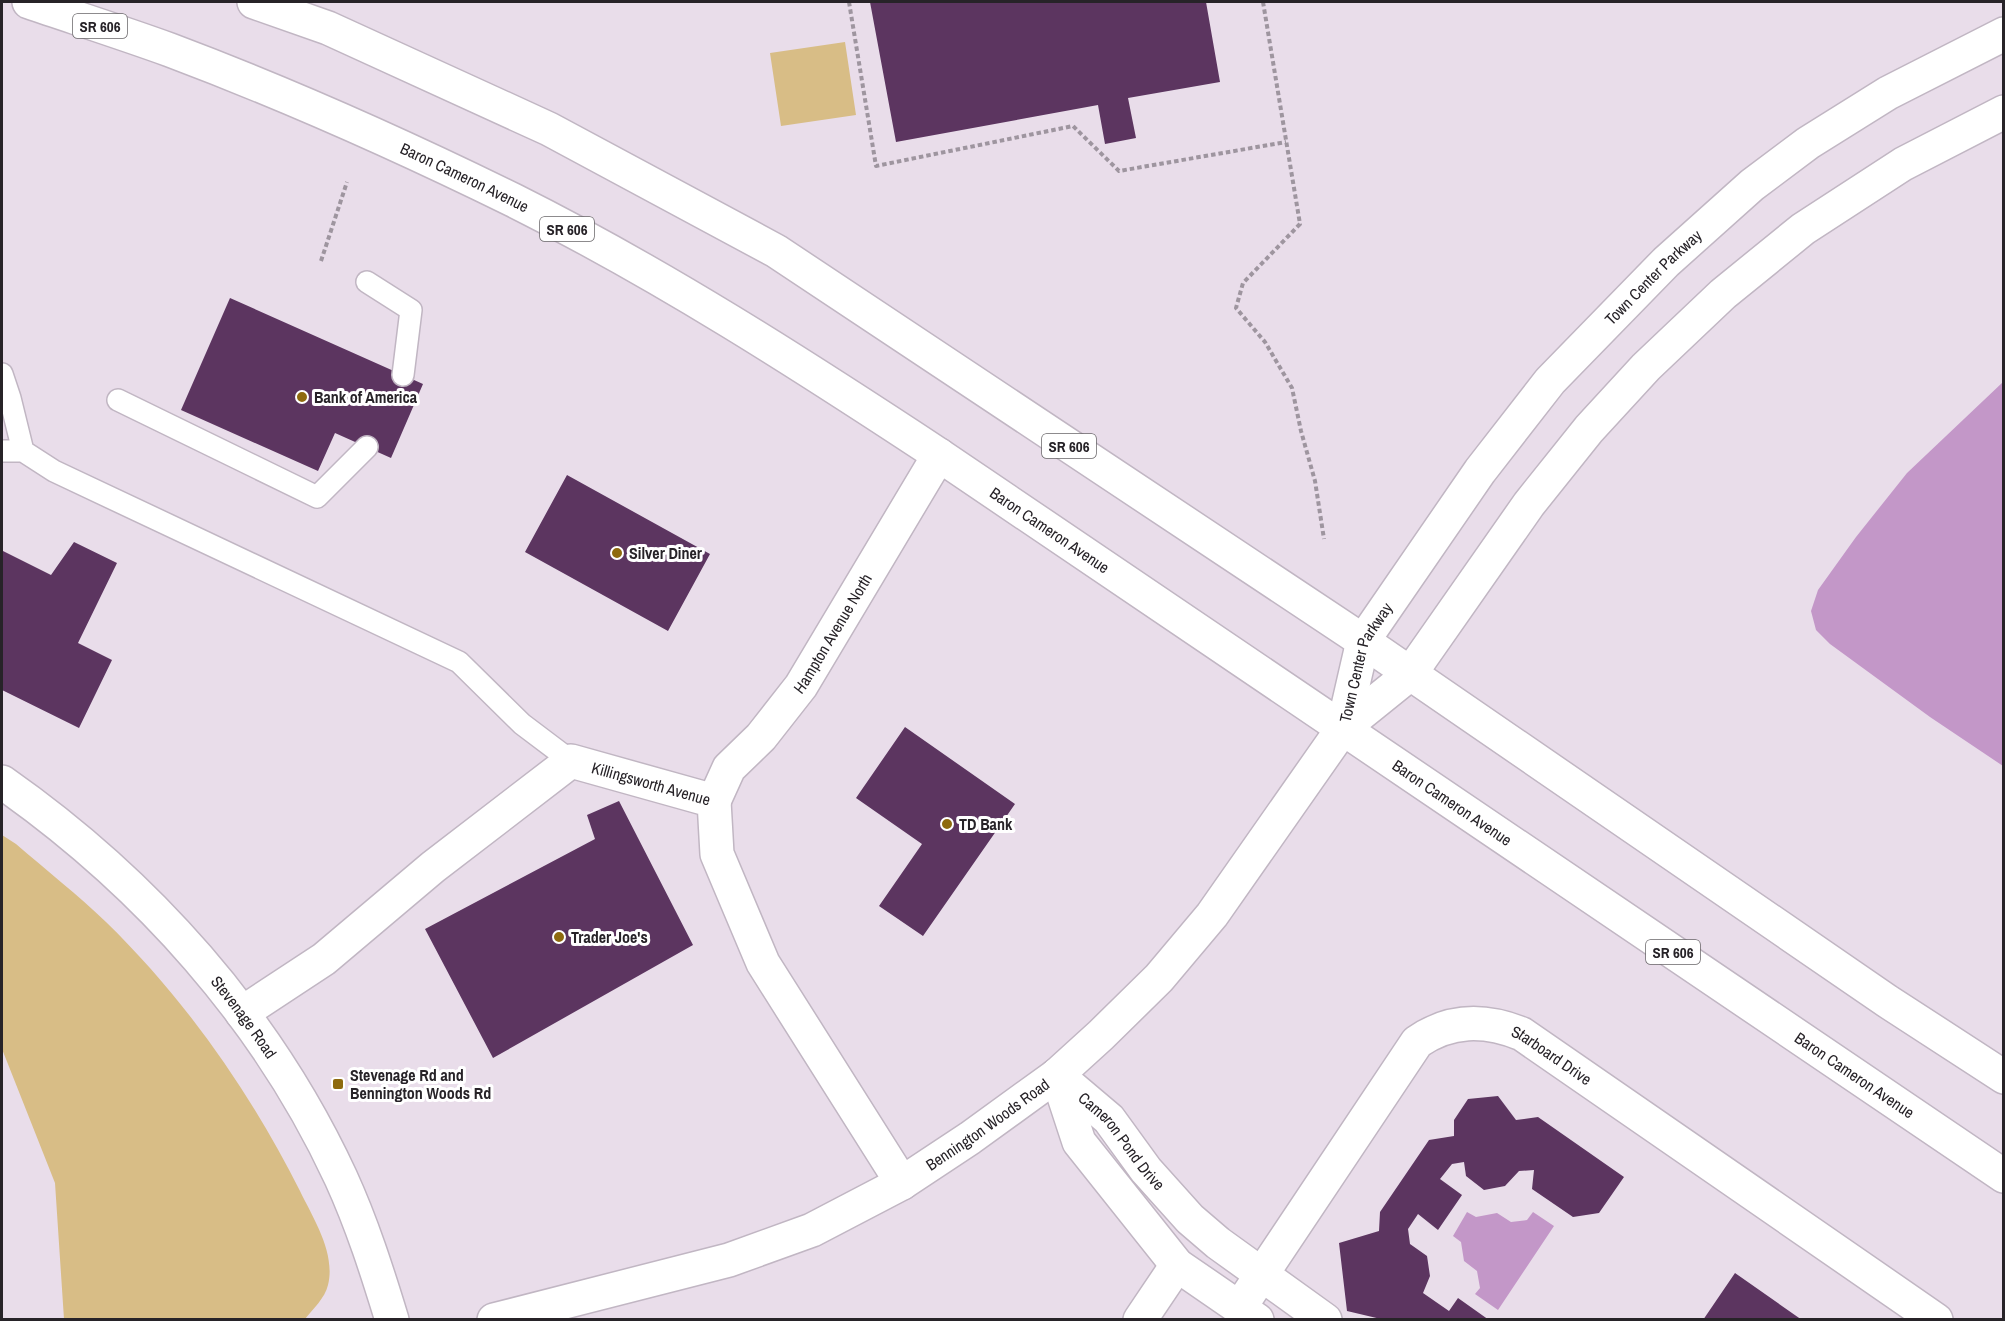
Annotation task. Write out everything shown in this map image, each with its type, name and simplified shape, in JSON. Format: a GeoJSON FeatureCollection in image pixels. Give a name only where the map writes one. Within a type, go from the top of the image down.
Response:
{"type":"FeatureCollection","features":[{"type":"Feature","properties":{"kind":"main road","name":"Baron Cameron Avenue"},"geometry":{"type":"LineString","coordinates":[[29,2],[170,50],[417,154],[514,201],[702,304],[802,365],[939,455],[2004,1176]]}},
{"type":"Feature","properties":{"kind":"main road","name":"SR 606"},"geometry":{"type":"LineString","coordinates":[[254,2],[328,28],[549,129],[776,251],[1363,641],[1887,1001],[2004,1077]]}},
{"type":"Feature","properties":{"kind":"main road","name":"Town Center Parkway"},"geometry":{"type":"LineString","coordinates":[[1343,728],[1363,641],[1480,471],[1550,381],[1666,262],[1752,185],[1808,142],[1888,93],[2004,34]]}},
{"type":"Feature","properties":{"kind":"main road","name":"Town Center Parkway"},"geometry":{"type":"LineString","coordinates":[[1343,728],[1410,674],[1529,504],[1589,429],[1654,359],[1723,294],[1803,229],[1903,164],[2004,112]]}},
{"type":"Feature","properties":{"kind":"main road","name":"Hampton Avenue North"},"geometry":{"type":"LineString","coordinates":[[714,801],[729,768],[761,737],[801,686],[939,455]]}},
{"type":"Feature","properties":{"kind":"main road","name":"Bennington Woods Road"},"geometry":{"type":"LineString","coordinates":[[494,1320],[729,1260],[812,1230],[902,1183],[970,1138],[1057,1075],[1159,978],[1212,915],[1343,728]]}},
{"type":"Feature","properties":{"kind":"main road","name":"Killingsworth Avenue"},"geometry":{"type":"LineString","coordinates":[[242,1013],[324,959],[433,867],[571,761],[714,801],[717,855],[763,963],[902,1183]]}},
{"type":"Feature","properties":{"kind":"main road","name":"Stevenage Road"},"geometry":{"type":"LineString","coordinates":[[2,782],[44,812],[110,867],[202,961],[258,1033],[303,1104],[341,1178],[373,1256],[392,1320]]}},
{"type":"Feature","properties":{"kind":"main road","name":"Starboard Drive"},"geometry":{"type":"LineString","coordinates":[[1248,1313],[1263,1275],[1417,1042],[1439,1029],[1482,1022],[1502,1026],[1522,1034],[1936,1320]]}},
{"type":"Feature","properties":{"kind":"main road","name":"Cameron Pond Drive"},"geometry":{"type":"LineString","coordinates":[[1057,1075],[1079,1142],[1178,1265],[1248,1313]]}},
{"type":"Feature","properties":{"kind":"main road","name":"Cameron Pond Drive"},"geometry":{"type":"LineString","coordinates":[[1057,1075],[1109,1119],[1146,1170],[1190,1219],[1218,1243],[1324,1320]]}},
{"type":"Feature","properties":{"kind":"main road"},"geometry":{"type":"LineString","coordinates":[[1140,1320],[1178,1265]]}},
{"type":"Feature","properties":{"kind":"lane"},"geometry":{"type":"LineString","coordinates":[[367,282],[411,310],[402,375]]}},
{"type":"Feature","properties":{"kind":"lane"},"geometry":{"type":"LineString","coordinates":[[2,374],[13,407],[23,451]]}},
{"type":"Feature","properties":{"kind":"lane"},"geometry":{"type":"LineString","coordinates":[[118,400],[317,497],[367,447]]}},
{"type":"Feature","properties":{"kind":"lane"},"geometry":{"type":"LineString","coordinates":[[2,451],[23,451],[54,471],[459,662],[522,724],[571,761]]}},
{"type":"Feature","properties":{"kind":"path"},"geometry":{"type":"LineString","coordinates":[[849,2],[876,166],[1073,126],[1119,171],[1286,142]]}},
{"type":"Feature","properties":{"kind":"path"},"geometry":{"type":"LineString","coordinates":[[1263,2],[1300,224],[1243,283],[1236,308],[1265,342],[1292,388],[1315,481],[1324,539]]}},
{"type":"Feature","properties":{"kind":"path"},"geometry":{"type":"LineString","coordinates":[[321,261],[347,182]]}},
{"type":"Feature","properties":{"kind":"shaded area"},"geometry":{"type":"Polygon","coordinates":[[[845,42],[856,115],[781,126],[770,53],[845,42]]]}},
{"type":"Feature","properties":{"kind":"shaded area"},"geometry":{"type":"Polygon","coordinates":[[[2003,382],[2003,766],[1930,717],[1830,644],[1816,630],[1811,611],[1818,590],[1856,537],[1907,473],[2003,382]]]}},
{"type":"Feature","properties":{"kind":"shaded area"},"geometry":{"type":"Polygon","coordinates":[[[2,835],[16,844],[84,902],[135,952],[189,1015],[260,1118],[311,1213],[322,1236],[329,1261],[330,1273],[326,1290],[322,1299],[305,1319],[64,1319],[55,1183],[2,1049],[2,835]]]}},
{"type":"Feature","properties":{"kind":"shaded area"},"geometry":{"type":"Polygon","coordinates":[[[1467,1212],[1476,1217],[1497,1213],[1511,1222],[1527,1220],[1533,1212],[1554,1226],[1498,1310],[1475,1294],[1480,1288],[1477,1271],[1464,1261],[1461,1242],[1453,1236],[1467,1212]]]}},
{"type":"Feature","properties":{"kind":"building"},"geometry":{"type":"Polygon","coordinates":[[[870,2],[1206,2],[1220,82],[1128,98],[1136,138],[1105,144],[1098,105],[896,142],[870,2]]]}},
{"type":"Feature","properties":{"kind":"building","name":"Bank of America"},"geometry":{"type":"Polygon","coordinates":[[[230,298],[423,384],[391,458],[335,433],[318,471],[181,410],[230,298]]]}},
{"type":"Feature","properties":{"kind":"building","name":"Silver Diner"},"geometry":{"type":"Polygon","coordinates":[[[567,475],[710,554],[668,631],[525,552],[567,475]]]}},
{"type":"Feature","properties":{"kind":"building"},"geometry":{"type":"Polygon","coordinates":[[[74,542],[117,563],[78,643],[112,660],[79,728],[2,690],[3,551],[51,575],[74,542]]]}},
{"type":"Feature","properties":{"kind":"building","name":"TD Bank"},"geometry":{"type":"Polygon","coordinates":[[[905,727],[1015,804],[923,936],[879,906],[922,844],[856,798],[905,727]]]}},
{"type":"Feature","properties":{"kind":"building","name":"Trader Joe's"},"geometry":{"type":"Polygon","coordinates":[[[619,801],[693,945],[493,1058],[425,929],[595,839],[587,815],[619,801]]]}},
{"type":"Feature","properties":{"kind":"building"},"geometry":{"type":"Polygon","coordinates":[[[1498,1096],[1516,1120],[1538,1117],[1624,1177],[1599,1213],[1573,1217],[1532,1189],[1534,1170],[1519,1171],[1505,1186],[1484,1190],[1466,1176],[1464,1162],[1452,1164],[1440,1179],[1462,1195],[1438,1230],[1418,1214],[1408,1229],[1410,1244],[1427,1256],[1430,1276],[1423,1293],[1449,1311],[1458,1298],[1489,1320],[1385,1320],[1347,1311],[1339,1243],[1379,1231],[1380,1212],[1429,1140],[1454,1136],[1454,1120],[1468,1099],[1498,1096]]]}},
{"type":"Feature","properties":{"kind":"building"},"geometry":{"type":"Polygon","coordinates":[[[1735,1273],[1802,1320],[1703,1320],[1735,1273]]]}},
{"type":"Feature","properties":{"kind":"place","name":"Bank of America"},"geometry":{"type":"Point","coordinates":[302,397]}},
{"type":"Feature","properties":{"kind":"place","name":"Silver Diner"},"geometry":{"type":"Point","coordinates":[617,553]}},
{"type":"Feature","properties":{"kind":"place","name":"TD Bank"},"geometry":{"type":"Point","coordinates":[947,824]}},
{"type":"Feature","properties":{"kind":"place","name":"Trader Joe's"},"geometry":{"type":"Point","coordinates":[559,937]}},
{"type":"Feature","properties":{"kind":"place","name":"Stevenage Rd and Bennington Woods Rd"},"geometry":{"type":"Point","coordinates":[338,1084]}}]}
